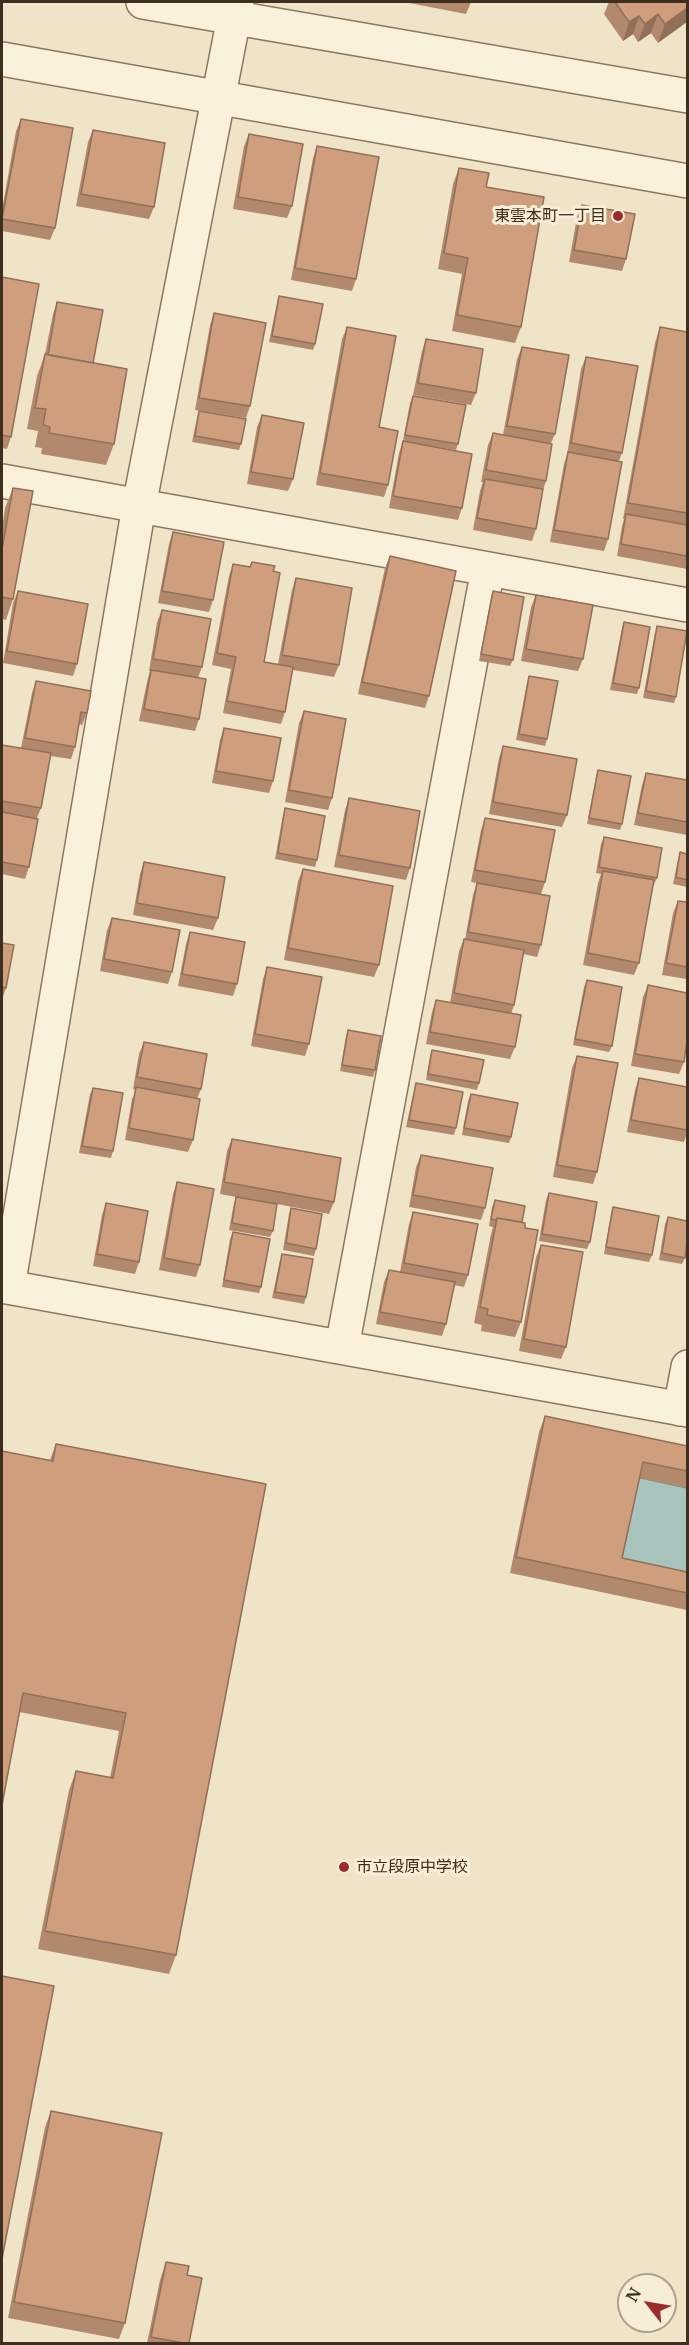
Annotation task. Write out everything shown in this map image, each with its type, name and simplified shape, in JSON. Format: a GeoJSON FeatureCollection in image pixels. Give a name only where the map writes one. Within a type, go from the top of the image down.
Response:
{"type":"FeatureCollection","features":[{"type":"Feature","properties":{"kind":"street"},"geometry":{"type":"LineString","coordinates":[[142,2],[236,9],[687,96]]}},
{"type":"Feature","properties":{"kind":"street"},"geometry":{"type":"LineString","coordinates":[[236,9],[139,506],[5,1287],[684,1409],[687,1367]]}},
{"type":"Feature","properties":{"kind":"street"},"geometry":{"type":"LineString","coordinates":[[2,59],[687,181]]}},
{"type":"Feature","properties":{"kind":"street"},"geometry":{"type":"LineString","coordinates":[[2,481],[687,605]]}},
{"type":"Feature","properties":{"kind":"street"},"geometry":{"type":"LineString","coordinates":[[342,1347],[488,569]]}},
{"type":"Feature","properties":{"kind":"water"},"geometry":{"type":"Polygon","coordinates":[[[637,1477],[687,1488],[687,1590],[616,1574],[637,1477]]]}},
{"type":"Feature","properties":{"kind":"building"},"geometry":{"type":"Polygon","coordinates":[[[615,2],[687,2],[687,8],[665,24],[658,14],[645,24],[639,16],[629,22],[615,2]]]}},
{"type":"Feature","properties":{"kind":"building"},"geometry":{"type":"Polygon","coordinates":[[[21,119],[73,128],[55,228],[2,219],[21,119]]]}},
{"type":"Feature","properties":{"kind":"building"},"geometry":{"type":"Polygon","coordinates":[[[93,130],[165,143],[154,207],[81,194],[93,130]]]}},
{"type":"Feature","properties":{"kind":"building"},"geometry":{"type":"Polygon","coordinates":[[[249,134],[303,144],[292,206],[238,197],[249,134]]]}},
{"type":"Feature","properties":{"kind":"building"},"geometry":{"type":"Polygon","coordinates":[[[317,146],[379,157],[356,279],[295,268],[317,146]]]}},
{"type":"Feature","properties":{"kind":"building"},"geometry":{"type":"Polygon","coordinates":[[[459,168],[489,173],[486,187],[544,197],[521,327],[457,315],[468,258],[444,253],[459,168]]]}},
{"type":"Feature","properties":{"kind":"building"},"geometry":{"type":"Polygon","coordinates":[[[582,205],[635,214],[626,259],[574,250],[582,205]]]}},
{"type":"Feature","properties":{"kind":"building"},"geometry":{"type":"Polygon","coordinates":[[[2,277],[39,284],[11,437],[2,435],[2,277]]]}},
{"type":"Feature","properties":{"kind":"building"},"geometry":{"type":"Polygon","coordinates":[[[279,296],[323,304],[315,344],[272,336],[279,296]]]}},
{"type":"Feature","properties":{"kind":"building"},"geometry":{"type":"Polygon","coordinates":[[[57,302],[103,310],[93,363],[48,355],[57,302]]]}},
{"type":"Feature","properties":{"kind":"building"},"geometry":{"type":"Polygon","coordinates":[[[214,313],[266,323],[250,406],[199,398],[214,313]]]}},
{"type":"Feature","properties":{"kind":"building"},"geometry":{"type":"Polygon","coordinates":[[[347,327],[396,336],[379,427],[398,431],[388,485],[320,473],[347,327]]]}},
{"type":"Feature","properties":{"kind":"building"},"geometry":{"type":"Polygon","coordinates":[[[660,327],[687,332],[687,513],[628,503],[660,327]]]}},
{"type":"Feature","properties":{"kind":"building"},"geometry":{"type":"Polygon","coordinates":[[[426,339],[483,349],[476,393],[418,383],[426,339]]]}},
{"type":"Feature","properties":{"kind":"building"},"geometry":{"type":"Polygon","coordinates":[[[522,347],[569,355],[555,434],[507,426],[522,347]]]}},
{"type":"Feature","properties":{"kind":"building"},"geometry":{"type":"Polygon","coordinates":[[[45,354],[127,369],[114,444],[49,433],[50,427],[43,425],[46,409],[35,408],[45,354]]]}},
{"type":"Feature","properties":{"kind":"building"},"geometry":{"type":"Polygon","coordinates":[[[586,357],[638,366],[622,453],[571,443],[586,357]]]}},
{"type":"Feature","properties":{"kind":"building"},"geometry":{"type":"Polygon","coordinates":[[[413,396],[466,405],[458,444],[405,435],[413,396]]]}},
{"type":"Feature","properties":{"kind":"building"},"geometry":{"type":"Polygon","coordinates":[[[199,411],[246,419],[241,444],[195,436],[199,411]]]}},
{"type":"Feature","properties":{"kind":"building"},"geometry":{"type":"Polygon","coordinates":[[[262,415],[304,423],[293,479],[251,472],[262,415]]]}},
{"type":"Feature","properties":{"kind":"building"},"geometry":{"type":"Polygon","coordinates":[[[493,433],[552,444],[546,481],[486,470],[493,433]]]}},
{"type":"Feature","properties":{"kind":"building"},"geometry":{"type":"Polygon","coordinates":[[[403,441],[472,454],[462,508],[393,496],[403,441]]]}},
{"type":"Feature","properties":{"kind":"building"},"geometry":{"type":"Polygon","coordinates":[[[568,452],[622,462],[608,539],[554,530],[568,452]]]}},
{"type":"Feature","properties":{"kind":"building"},"geometry":{"type":"Polygon","coordinates":[[[485,479],[543,489],[536,529],[477,518],[485,479]]]}},
{"type":"Feature","properties":{"kind":"building"},"geometry":{"type":"Polygon","coordinates":[[[13,488],[33,491],[13,599],[2,597],[2,549],[13,488]]]}},
{"type":"Feature","properties":{"kind":"building"},"geometry":{"type":"Polygon","coordinates":[[[626,514],[687,525],[687,556],[621,544],[626,514]]]}},
{"type":"Feature","properties":{"kind":"building"},"geometry":{"type":"Polygon","coordinates":[[[173,532],[224,542],[213,600],[162,591],[173,532]]]}},
{"type":"Feature","properties":{"kind":"building"},"geometry":{"type":"Polygon","coordinates":[[[390,556],[456,571],[429,696],[362,682],[390,556]]]}},
{"type":"Feature","properties":{"kind":"building"},"geometry":{"type":"Polygon","coordinates":[[[252,562],[275,566],[273,571],[280,573],[264,662],[293,667],[285,712],[227,701],[236,657],[217,653],[233,564],[250,567],[252,562]]]}},
{"type":"Feature","properties":{"kind":"building"},"geometry":{"type":"Polygon","coordinates":[[[296,578],[352,588],[339,665],[282,655],[296,578]]]}},
{"type":"Feature","properties":{"kind":"building"},"geometry":{"type":"Polygon","coordinates":[[[18,591],[88,604],[77,664],[7,651],[18,591]]]}},
{"type":"Feature","properties":{"kind":"building"},"geometry":{"type":"Polygon","coordinates":[[[493,591],[524,597],[513,660],[481,654],[493,591]]]}},
{"type":"Feature","properties":{"kind":"building"},"geometry":{"type":"Polygon","coordinates":[[[536,595],[593,605],[583,659],[526,649],[536,595]]]}},
{"type":"Feature","properties":{"kind":"building"},"geometry":{"type":"Polygon","coordinates":[[[162,610],[211,619],[202,667],[153,659],[162,610]]]}},
{"type":"Feature","properties":{"kind":"building"},"geometry":{"type":"Polygon","coordinates":[[[624,622],[650,627],[639,688],[613,683],[624,622]]]}},
{"type":"Feature","properties":{"kind":"building"},"geometry":{"type":"Polygon","coordinates":[[[657,626],[687,631],[676,697],[646,691],[657,626]]]}},
{"type":"Feature","properties":{"kind":"building"},"geometry":{"type":"Polygon","coordinates":[[[151,670],[206,679],[199,719],[144,709],[151,670]]]}},
{"type":"Feature","properties":{"kind":"building"},"geometry":{"type":"Polygon","coordinates":[[[529,676],[558,681],[547,739],[519,734],[529,676]]]}},
{"type":"Feature","properties":{"kind":"building"},"geometry":{"type":"Polygon","coordinates":[[[36,681],[91,691],[87,713],[81,712],[75,747],[25,738],[36,681]]]}},
{"type":"Feature","properties":{"kind":"building"},"geometry":{"type":"Polygon","coordinates":[[[304,711],[346,719],[332,798],[289,790],[304,711]]]}},
{"type":"Feature","properties":{"kind":"building"},"geometry":{"type":"Polygon","coordinates":[[[224,728],[281,738],[273,781],[216,771],[224,728]]]}},
{"type":"Feature","properties":{"kind":"building"},"geometry":{"type":"Polygon","coordinates":[[[2,745],[51,753],[41,808],[2,801],[2,745]]]}},
{"type":"Feature","properties":{"kind":"building"},"geometry":{"type":"Polygon","coordinates":[[[503,746],[577,759],[567,815],[493,802],[503,746]]]}},
{"type":"Feature","properties":{"kind":"building"},"geometry":{"type":"Polygon","coordinates":[[[598,770],[631,776],[622,824],[589,818],[598,770]]]}},
{"type":"Feature","properties":{"kind":"building"},"geometry":{"type":"Polygon","coordinates":[[[646,773],[687,780],[687,822],[638,813],[646,773]]]}},
{"type":"Feature","properties":{"kind":"building"},"geometry":{"type":"Polygon","coordinates":[[[349,798],[420,811],[410,868],[339,855],[349,798]]]}},
{"type":"Feature","properties":{"kind":"building"},"geometry":{"type":"Polygon","coordinates":[[[285,808],[325,816],[317,860],[278,853],[285,808]]]}},
{"type":"Feature","properties":{"kind":"building"},"geometry":{"type":"Polygon","coordinates":[[[2,812],[38,819],[29,867],[2,862],[2,812]]]}},
{"type":"Feature","properties":{"kind":"building"},"geometry":{"type":"Polygon","coordinates":[[[485,818],[555,830],[545,882],[475,870],[485,818]]]}},
{"type":"Feature","properties":{"kind":"building"},"geometry":{"type":"Polygon","coordinates":[[[604,837],[662,848],[657,878],[599,867],[604,837]]]}},
{"type":"Feature","properties":{"kind":"building"},"geometry":{"type":"Polygon","coordinates":[[[680,852],[687,854],[687,880],[676,877],[680,852]]]}},
{"type":"Feature","properties":{"kind":"building"},"geometry":{"type":"Polygon","coordinates":[[[144,862],[225,877],[218,918],[137,903],[144,862]]]}},
{"type":"Feature","properties":{"kind":"building"},"geometry":{"type":"Polygon","coordinates":[[[303,869],[393,886],[379,965],[288,948],[303,869]]]}},
{"type":"Feature","properties":{"kind":"building"},"geometry":{"type":"Polygon","coordinates":[[[603,871],[654,880],[639,963],[588,953],[603,871]]]}},
{"type":"Feature","properties":{"kind":"building"},"geometry":{"type":"Polygon","coordinates":[[[477,883],[550,896],[541,945],[468,932],[477,883]]]}},
{"type":"Feature","properties":{"kind":"building"},"geometry":{"type":"Polygon","coordinates":[[[678,901],[687,902],[687,967],[666,963],[678,901]]]}},
{"type":"Feature","properties":{"kind":"building"},"geometry":{"type":"Polygon","coordinates":[[[112,918],[180,930],[172,972],[104,959],[112,918]]]}},
{"type":"Feature","properties":{"kind":"building"},"geometry":{"type":"Polygon","coordinates":[[[190,932],[245,942],[237,984],[182,974],[190,932]]]}},
{"type":"Feature","properties":{"kind":"building"},"geometry":{"type":"Polygon","coordinates":[[[464,939],[524,950],[514,1005],[454,993],[464,939]]]}},
{"type":"Feature","properties":{"kind":"building"},"geometry":{"type":"Polygon","coordinates":[[[2,943],[14,945],[6,988],[2,987],[2,943]]]}},
{"type":"Feature","properties":{"kind":"building"},"geometry":{"type":"Polygon","coordinates":[[[267,967],[322,977],[309,1044],[255,1034],[267,967]]]}},
{"type":"Feature","properties":{"kind":"building"},"geometry":{"type":"Polygon","coordinates":[[[587,980],[622,987],[612,1046],[575,1039],[587,980]]]}},
{"type":"Feature","properties":{"kind":"building"},"geometry":{"type":"Polygon","coordinates":[[[648,985],[687,993],[687,1042],[684,1062],[635,1054],[648,985]]]}},
{"type":"Feature","properties":{"kind":"building"},"geometry":{"type":"Polygon","coordinates":[[[436,1000],[521,1015],[515,1047],[430,1032],[436,1000]]]}},
{"type":"Feature","properties":{"kind":"building"},"geometry":{"type":"Polygon","coordinates":[[[348,1030],[381,1036],[375,1070],[342,1065],[348,1030]]]}},
{"type":"Feature","properties":{"kind":"building"},"geometry":{"type":"Polygon","coordinates":[[[144,1042],[207,1054],[201,1089],[137,1077],[144,1042]]]}},
{"type":"Feature","properties":{"kind":"building"},"geometry":{"type":"Polygon","coordinates":[[[432,1050],[484,1060],[479,1083],[428,1074],[432,1050]]]}},
{"type":"Feature","properties":{"kind":"building"},"geometry":{"type":"Polygon","coordinates":[[[577,1056],[618,1063],[597,1172],[557,1165],[577,1056]]]}},
{"type":"Feature","properties":{"kind":"building"},"geometry":{"type":"Polygon","coordinates":[[[639,1078],[687,1087],[687,1130],[631,1120],[639,1078]]]}},
{"type":"Feature","properties":{"kind":"building"},"geometry":{"type":"Polygon","coordinates":[[[416,1083],[463,1092],[456,1128],[409,1120],[416,1083]]]}},
{"type":"Feature","properties":{"kind":"building"},"geometry":{"type":"Polygon","coordinates":[[[136,1087],[200,1099],[193,1140],[129,1128],[136,1087]]]}},
{"type":"Feature","properties":{"kind":"building"},"geometry":{"type":"Polygon","coordinates":[[[93,1088],[123,1093],[113,1151],[82,1146],[93,1088]]]}},
{"type":"Feature","properties":{"kind":"building"},"geometry":{"type":"Polygon","coordinates":[[[471,1094],[518,1103],[511,1137],[464,1128],[471,1094]]]}},
{"type":"Feature","properties":{"kind":"building"},"geometry":{"type":"Polygon","coordinates":[[[232,1139],[341,1158],[334,1202],[224,1182],[232,1139]]]}},
{"type":"Feature","properties":{"kind":"building"},"geometry":{"type":"Polygon","coordinates":[[[421,1155],[493,1168],[485,1208],[413,1195],[421,1155]]]}},
{"type":"Feature","properties":{"kind":"building"},"geometry":{"type":"Polygon","coordinates":[[[177,1182],[214,1189],[200,1265],[164,1258],[177,1182]]]}},
{"type":"Feature","properties":{"kind":"building"},"geometry":{"type":"Polygon","coordinates":[[[549,1193],[597,1202],[590,1242],[542,1234],[549,1193]]]}},
{"type":"Feature","properties":{"kind":"building"},"geometry":{"type":"Polygon","coordinates":[[[236,1197],[277,1204],[273,1231],[232,1223],[236,1197]]]}},
{"type":"Feature","properties":{"kind":"building"},"geometry":{"type":"Polygon","coordinates":[[[495,1200],[525,1206],[522,1222],[491,1219],[495,1200]]]}},
{"type":"Feature","properties":{"kind":"building"},"geometry":{"type":"Polygon","coordinates":[[[106,1203],[148,1211],[139,1262],[97,1254],[106,1203]]]}},
{"type":"Feature","properties":{"kind":"building"},"geometry":{"type":"Polygon","coordinates":[[[613,1207],[659,1216],[652,1255],[606,1247],[613,1207]]]}},
{"type":"Feature","properties":{"kind":"building"},"geometry":{"type":"Polygon","coordinates":[[[291,1208],[322,1214],[316,1249],[286,1243],[291,1208]]]}},
{"type":"Feature","properties":{"kind":"building"},"geometry":{"type":"Polygon","coordinates":[[[413,1212],[478,1224],[468,1275],[404,1263],[413,1212]]]}},
{"type":"Feature","properties":{"kind":"building"},"geometry":{"type":"Polygon","coordinates":[[[668,1217],[687,1221],[685,1258],[662,1253],[668,1217]]]}},
{"type":"Feature","properties":{"kind":"building"},"geometry":{"type":"Polygon","coordinates":[[[497,1218],[525,1223],[525,1228],[538,1230],[521,1322],[487,1315],[488,1309],[480,1307],[497,1218]]]}},
{"type":"Feature","properties":{"kind":"building"},"geometry":{"type":"Polygon","coordinates":[[[233,1232],[270,1239],[261,1287],[224,1280],[233,1232]]]}},
{"type":"Feature","properties":{"kind":"building"},"geometry":{"type":"Polygon","coordinates":[[[541,1245],[583,1252],[566,1347],[524,1339],[541,1245]]]}},
{"type":"Feature","properties":{"kind":"building"},"geometry":{"type":"Polygon","coordinates":[[[282,1254],[313,1259],[306,1297],[275,1292],[282,1254]]]}},
{"type":"Feature","properties":{"kind":"building"},"geometry":{"type":"Polygon","coordinates":[[[389,1270],[455,1282],[446,1324],[380,1312],[389,1270]]]}},
{"type":"Feature","properties":{"kind":"building"},"geometry":{"type":"Polygon","coordinates":[[[545,1416],[687,1446],[687,1471],[643,1462],[622,1558],[687,1572],[687,1593],[516,1557],[545,1416]]]}},
{"type":"Feature","properties":{"kind":"building"},"geometry":{"type":"Polygon","coordinates":[[[56,1444],[266,1484],[176,1955],[45,1931],[76,1771],[113,1778],[126,1713],[23,1693],[2,1805],[2,1451],[53,1461],[56,1444]]]}},
{"type":"Feature","properties":{"kind":"building"},"geometry":{"type":"Polygon","coordinates":[[[2,1976],[54,1986],[2,2259],[2,1976]]]}},
{"type":"Feature","properties":{"kind":"building"},"geometry":{"type":"Polygon","coordinates":[[[51,2111],[162,2133],[125,2323],[14,2302],[51,2111]]]}},
{"type":"Feature","properties":{"kind":"building"},"geometry":{"type":"Polygon","coordinates":[[[166,2262],[189,2266],[187,2275],[202,2278],[189,2343],[151,2337],[166,2262]]]}},
{"type":"Feature","properties":{"kind":"place","name":"東雲本町一丁目"},"geometry":{"type":"Point","coordinates":[618,216]}},
{"type":"Feature","properties":{"kind":"place","name":"市立段原中学校"},"geometry":{"type":"Point","coordinates":[344,1867]}}]}
